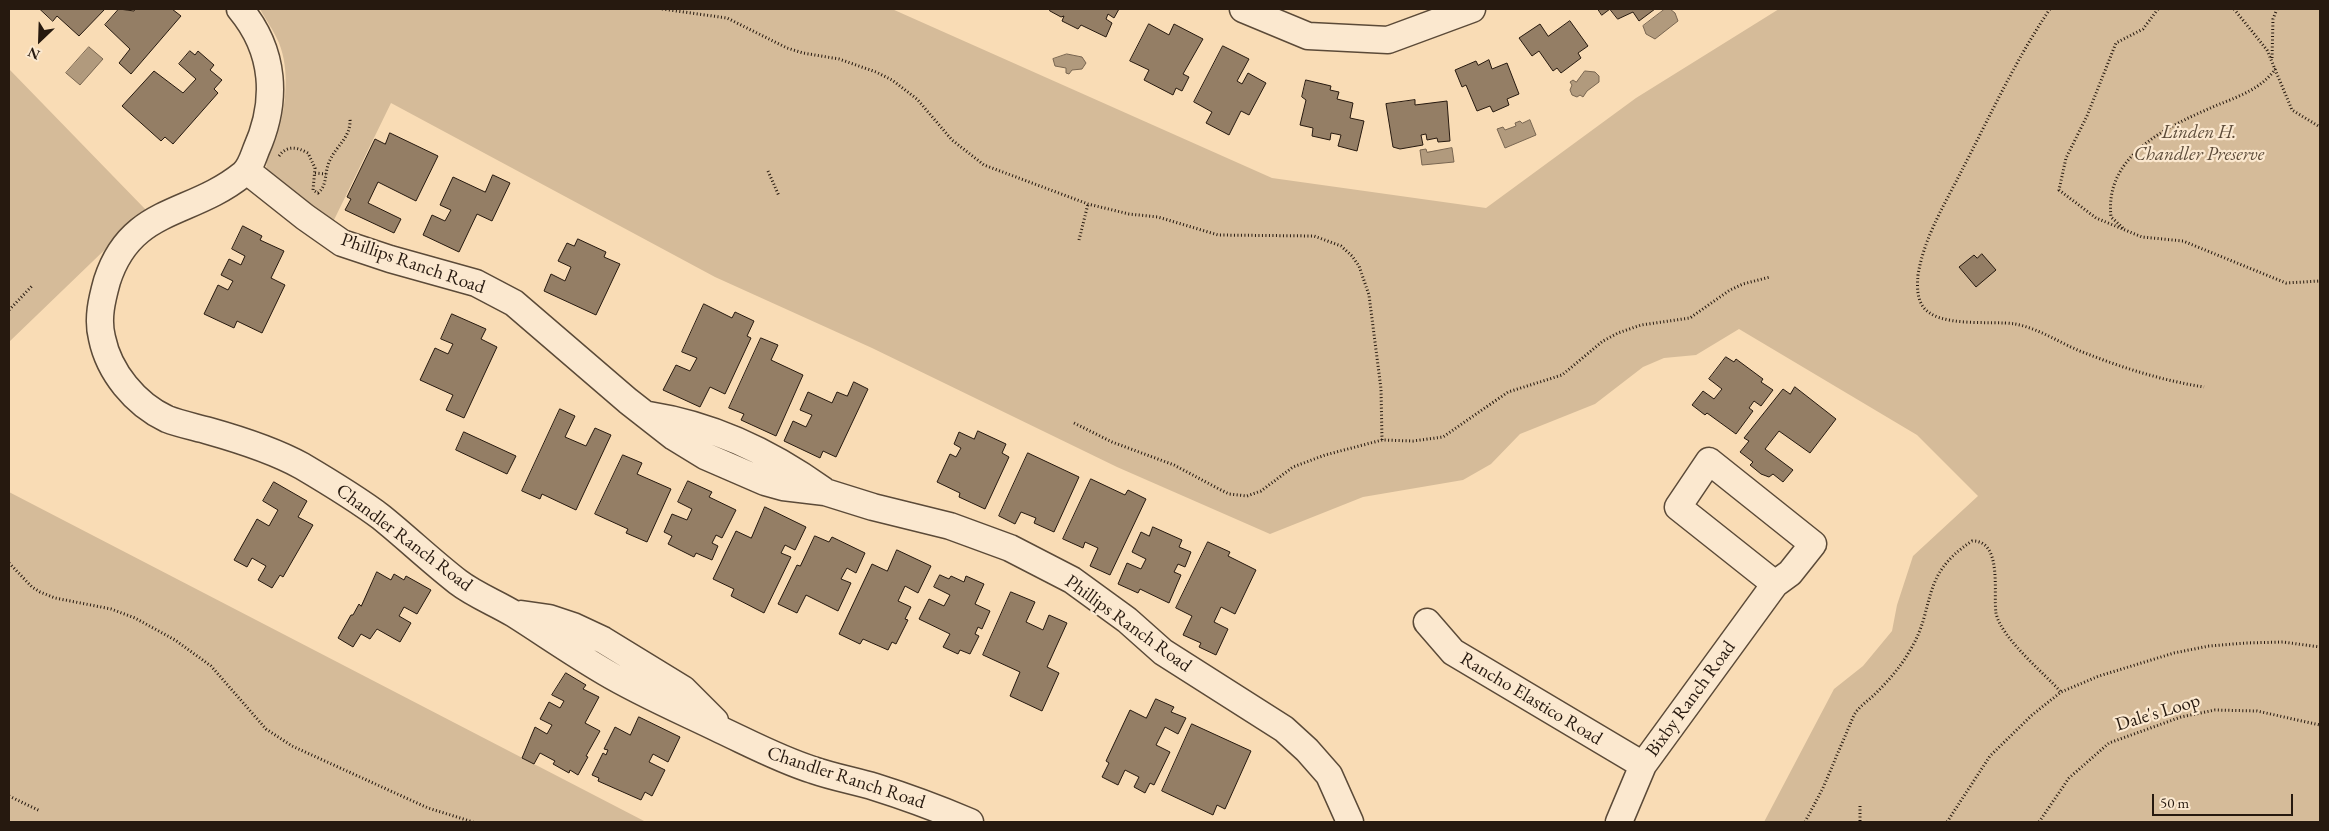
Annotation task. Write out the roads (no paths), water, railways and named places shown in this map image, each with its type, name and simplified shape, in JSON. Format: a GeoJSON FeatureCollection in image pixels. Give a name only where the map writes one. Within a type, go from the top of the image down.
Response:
{"type":"FeatureCollection","features":[{"type":"Feature","properties":{"kind":"street"},"geometry":{"type":"LineString","coordinates":[[240,9],[263,44],[270,76],[271,106],[256,179]]}},
{"type":"Feature","properties":{"kind":"street"},"geometry":{"type":"LineString","coordinates":[[1244,9],[1308,36],[1388,40],[1472,9]]}},
{"type":"Feature","properties":{"kind":"street","name":"Phillips Ranch Road"},"geometry":{"type":"LineString","coordinates":[[256,179],[311,222],[342,243],[373,254],[476,283],[514,303],[648,415],[704,427],[737,440],[793,469],[825,492],[874,507],[950,526],[1010,548],[1072,580],[1127,620],[1163,652],[1284,728],[1329,775],[1350,822]]}},
{"type":"Feature","properties":{"kind":"street","name":"Chandler Ranch Road"},"geometry":{"type":"LineString","coordinates":[[256,179],[163,214],[145,225],[122,248],[109,276],[99,318],[102,339],[118,374],[128,390],[144,405],[168,419],[266,449],[297,463],[339,488],[380,516],[462,585],[512,613],[607,674],[778,757],[888,792],[970,822]]}},
{"type":"Feature","properties":{"kind":"street","name":"Bixby Ranch Road"},"geometry":{"type":"LineString","coordinates":[[1619,822],[1643,765],[1775,584],[1790,574],[1813,544],[1710,461],[1678,507],[1775,584]]}},
{"type":"Feature","properties":{"kind":"street","name":"Rancho Elastico Road"},"geometry":{"type":"LineString","coordinates":[[1427,622],[1453,652],[1643,765]]}},
{"type":"Feature","properties":{"kind":"park label","name":"Linden H. Chandler Preserve"},"geometry":{"type":"Point","coordinates":[2199,144]}}]}
